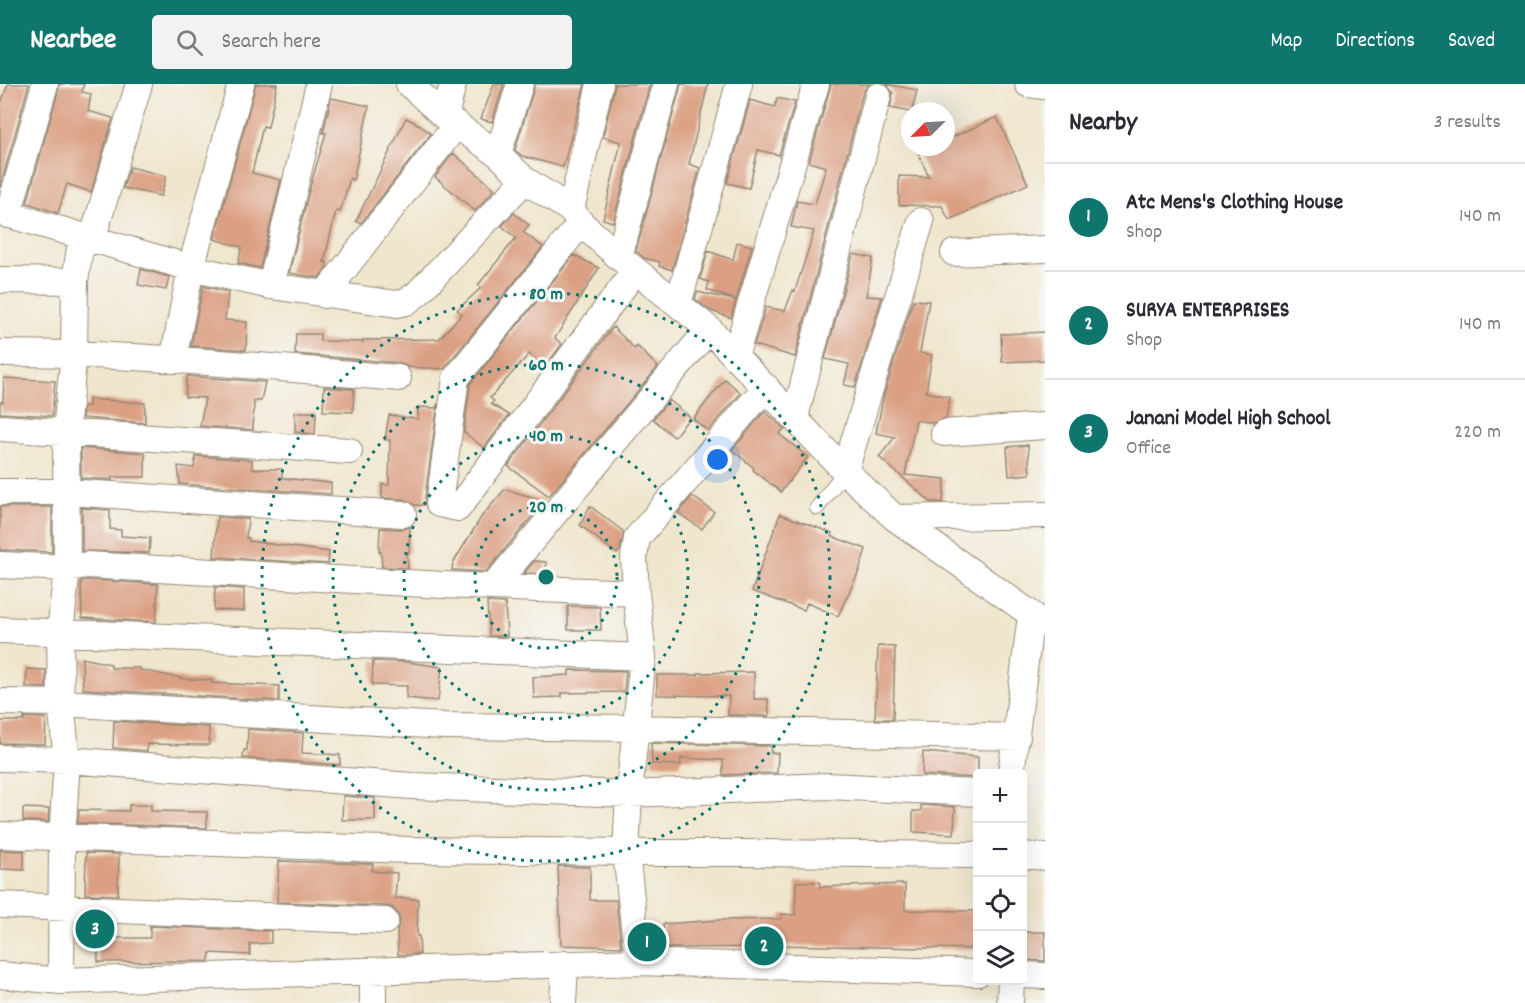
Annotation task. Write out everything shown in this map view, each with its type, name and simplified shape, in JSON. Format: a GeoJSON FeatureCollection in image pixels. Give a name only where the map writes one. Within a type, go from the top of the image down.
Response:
{"type":"FeatureCollection","features":[{"type":"Feature","properties":{"kind":"street"},"geometry":{"type":"LineString","coordinates":[[45,84],[4,214],[191,268],[271,286],[397,304],[406,302],[418,293],[525,180]]}},
{"type":"Feature","properties":{"kind":"street"},"geometry":{"type":"LineString","coordinates":[[61,981],[62,838],[67,760],[61,703],[60,633],[67,568],[66,432],[74,353],[75,281],[80,248],[92,240],[139,84]]}},
{"type":"Feature","properties":{"kind":"street"},"geometry":{"type":"LineString","coordinates":[[173,360],[191,268],[241,84]]}},
{"type":"Feature","properties":{"kind":"street"},"geometry":{"type":"LineString","coordinates":[[271,286],[319,84]]}},
{"type":"Feature","properties":{"kind":"street"},"geometry":{"type":"LineString","coordinates":[[409,84],[451,120],[498,154],[525,180],[576,217],[627,264],[709,329],[846,471],[895,518],[1038,620],[1012,769]]}},
{"type":"Feature","properties":{"kind":"street"},"geometry":{"type":"LineString","coordinates":[[324,295],[451,120],[453,84]]}},
{"type":"Feature","properties":{"kind":"street"},"geometry":{"type":"LineString","coordinates":[[498,154],[520,84]]}},
{"type":"Feature","properties":{"kind":"street"},"geometry":{"type":"LineString","coordinates":[[600,84],[576,217],[456,378],[439,504],[458,508],[627,264],[666,84]]}},
{"type":"Feature","properties":{"kind":"street"},"geometry":{"type":"LineString","coordinates":[[678,304],[739,84]]}},
{"type":"Feature","properties":{"kind":"street"},"geometry":{"type":"LineString","coordinates":[[735,357],[816,84]]}},
{"type":"Feature","properties":{"kind":"street"},"geometry":{"type":"LineString","coordinates":[[795,417],[878,96]]}},
{"type":"Feature","properties":{"kind":"street"},"geometry":{"type":"LineString","coordinates":[[846,471],[921,221]]}},
{"type":"Feature","properties":{"kind":"street"},"geometry":{"type":"LineString","coordinates":[[954,253],[1045,249]]}},
{"type":"Feature","properties":{"kind":"street"},"geometry":{"type":"LineString","coordinates":[[0,280],[75,281]]}},
{"type":"Feature","properties":{"kind":"street"},"geometry":{"type":"LineString","coordinates":[[493,587],[709,329]]}},
{"type":"Feature","properties":{"kind":"street"},"geometry":{"type":"LineString","coordinates":[[0,353],[74,353],[398,378]]}},
{"type":"Feature","properties":{"kind":"street"},"geometry":{"type":"LineString","coordinates":[[638,962],[626,852],[629,794],[643,657],[634,558],[637,538],[766,387]]}},
{"type":"Feature","properties":{"kind":"street"},"geometry":{"type":"LineString","coordinates":[[944,433],[1045,426]]}},
{"type":"Feature","properties":{"kind":"street"},"geometry":{"type":"LineString","coordinates":[[0,428],[349,452]]}},
{"type":"Feature","properties":{"kind":"street"},"geometry":{"type":"LineString","coordinates":[[0,492],[66,492],[403,514]]}},
{"type":"Feature","properties":{"kind":"street"},"geometry":{"type":"LineString","coordinates":[[895,518],[1045,515]]}},
{"type":"Feature","properties":{"kind":"street"},"geometry":{"type":"LineString","coordinates":[[0,565],[67,568],[87,565],[493,587],[636,592]]}},
{"type":"Feature","properties":{"kind":"street"},"geometry":{"type":"LineString","coordinates":[[0,630],[643,657]]}},
{"type":"Feature","properties":{"kind":"street"},"geometry":{"type":"LineString","coordinates":[[0,702],[61,703],[444,726],[1017,736]]}},
{"type":"Feature","properties":{"kind":"street"},"geometry":{"type":"LineString","coordinates":[[0,758],[67,760],[412,786],[629,794],[827,786],[973,793]]}},
{"type":"Feature","properties":{"kind":"street"},"geometry":{"type":"LineString","coordinates":[[0,835],[408,850],[973,855]]}},
{"type":"Feature","properties":{"kind":"street"},"geometry":{"type":"LineString","coordinates":[[1027,855],[1045,857]]}},
{"type":"Feature","properties":{"kind":"street"},"geometry":{"type":"LineString","coordinates":[[0,905],[385,921]]}},
{"type":"Feature","properties":{"kind":"street"},"geometry":{"type":"LineString","coordinates":[[0,975],[61,981],[638,962],[973,974]]}},
{"type":"Feature","properties":{"kind":"street"},"geometry":{"type":"LineString","coordinates":[[563,1003],[565,964]]}},
{"type":"Feature","properties":{"kind":"street"},"geometry":{"type":"LineString","coordinates":[[373,971],[373,1003]]}},
{"type":"Feature","properties":{"kind":"street"},"geometry":{"type":"LineString","coordinates":[[1027,975],[1045,976]]}},
{"type":"Feature","properties":{"kind":"street"},"geometry":{"type":"LineString","coordinates":[[1010,1003],[1011,985]]}},
{"type":"Feature","properties":{"kind":"lane"},"geometry":{"type":"LineString","coordinates":[[817,508],[846,471]]}},
{"type":"Feature","properties":{"kind":"building"},"geometry":{"type":"Polygon","coordinates":[[[8,84],[29,84],[0,188],[0,106],[8,84]]]}},
{"type":"Feature","properties":{"kind":"building"},"geometry":{"type":"Polygon","coordinates":[[[60,84],[84,84],[82,92],[91,94],[88,111],[113,118],[91,192],[67,184],[58,213],[27,203],[60,84]]]}},
{"type":"Feature","properties":{"kind":"building"},"geometry":{"type":"Polygon","coordinates":[[[256,84],[277,84],[268,127],[263,126],[252,173],[281,180],[260,268],[238,263],[242,247],[214,239],[256,84]]]}},
{"type":"Feature","properties":{"kind":"building"},"geometry":{"type":"Polygon","coordinates":[[[494,84],[504,84],[492,122],[481,119],[494,84]]]}},
{"type":"Feature","properties":{"kind":"building"},"geometry":{"type":"Polygon","coordinates":[[[535,84],[585,84],[563,167],[522,156],[515,150],[535,84]]]}},
{"type":"Feature","properties":{"kind":"building"},"geometry":{"type":"Polygon","coordinates":[[[615,84],[650,84],[613,222],[603,219],[621,142],[603,137],[615,84]]]}},
{"type":"Feature","properties":{"kind":"building"},"geometry":{"type":"Polygon","coordinates":[[[681,84],[708,84],[689,164],[700,168],[672,270],[659,266],[660,262],[644,258],[636,251],[681,84]]]}},
{"type":"Feature","properties":{"kind":"building"},"geometry":{"type":"Polygon","coordinates":[[[831,84],[870,84],[863,92],[795,357],[754,345],[766,307],[785,311],[793,290],[795,291],[814,231],[791,227],[797,201],[815,204],[826,167],[809,162],[831,84]]]}},
{"type":"Feature","properties":{"kind":"building"},"geometry":{"type":"Polygon","coordinates":[[[886,84],[917,90],[914,102],[901,102],[901,110],[890,108],[893,93],[886,84]]]}},
{"type":"Feature","properties":{"kind":"building"},"geometry":{"type":"Polygon","coordinates":[[[331,98],[369,106],[353,181],[350,178],[340,212],[336,211],[324,262],[327,262],[326,269],[319,278],[289,273],[326,133],[323,133],[331,98]]]}},
{"type":"Feature","properties":{"kind":"building"},"geometry":{"type":"Polygon","coordinates":[[[777,98],[795,102],[779,155],[758,150],[749,188],[727,183],[750,100],[775,107],[777,98]]]}},
{"type":"Feature","properties":{"kind":"building"},"geometry":{"type":"Polygon","coordinates":[[[997,117],[1028,184],[949,220],[942,206],[899,205],[899,176],[929,177],[919,156],[955,156],[955,136],[997,117]]]}},
{"type":"Feature","properties":{"kind":"building"},"geometry":{"type":"Polygon","coordinates":[[[406,118],[431,134],[361,223],[356,221],[406,118]]]}},
{"type":"Feature","properties":{"kind":"building"},"geometry":{"type":"Polygon","coordinates":[[[453,153],[495,189],[475,211],[435,177],[453,153]]]}},
{"type":"Feature","properties":{"kind":"building"},"geometry":{"type":"Polygon","coordinates":[[[130,167],[166,176],[161,196],[123,188],[130,167]]]}},
{"type":"Feature","properties":{"kind":"building"},"geometry":{"type":"Polygon","coordinates":[[[514,213],[529,225],[523,232],[543,247],[444,369],[295,354],[296,334],[320,334],[320,341],[439,339],[462,314],[457,310],[481,288],[478,285],[516,238],[502,226],[514,213]]]}},
{"type":"Feature","properties":{"kind":"building"},"geometry":{"type":"Polygon","coordinates":[[[737,242],[752,246],[736,300],[707,290],[709,282],[700,279],[708,251],[733,260],[737,242]]]}},
{"type":"Feature","properties":{"kind":"building"},"geometry":{"type":"Polygon","coordinates":[[[853,254],[873,258],[866,296],[882,297],[855,387],[844,385],[849,364],[825,359],[853,254]]]}},
{"type":"Feature","properties":{"kind":"building"},"geometry":{"type":"Polygon","coordinates":[[[574,255],[599,268],[555,338],[562,344],[545,367],[529,354],[490,398],[494,401],[491,404],[509,415],[484,448],[464,432],[470,384],[574,255]]]}},
{"type":"Feature","properties":{"kind":"building"},"geometry":{"type":"Polygon","coordinates":[[[141,269],[169,277],[166,290],[138,285],[141,269]]]}},
{"type":"Feature","properties":{"kind":"building"},"geometry":{"type":"Polygon","coordinates":[[[203,286],[228,292],[225,320],[247,322],[246,350],[191,346],[203,286]]]}},
{"type":"Feature","properties":{"kind":"building"},"geometry":{"type":"Polygon","coordinates":[[[697,292],[736,300],[731,318],[709,310],[695,299],[697,292]]]}},
{"type":"Feature","properties":{"kind":"building"},"geometry":{"type":"Polygon","coordinates":[[[913,300],[929,301],[920,353],[932,355],[926,392],[950,397],[946,418],[934,423],[916,420],[905,475],[945,479],[943,502],[931,502],[879,457],[895,437],[876,433],[884,394],[913,300]]]}},
{"type":"Feature","properties":{"kind":"building"},"geometry":{"type":"Polygon","coordinates":[[[613,327],[635,349],[637,346],[658,367],[549,496],[508,466],[613,327]]]}},
{"type":"Feature","properties":{"kind":"building"},"geometry":{"type":"Polygon","coordinates":[[[1045,332],[1045,360],[1002,362],[1001,334],[1045,332]]]}},
{"type":"Feature","properties":{"kind":"building"},"geometry":{"type":"Polygon","coordinates":[[[187,376],[265,382],[261,401],[254,401],[253,430],[200,426],[205,398],[185,397],[187,376]]]}},
{"type":"Feature","properties":{"kind":"building"},"geometry":{"type":"Polygon","coordinates":[[[4,378],[55,381],[52,416],[0,413],[4,378]]]}},
{"type":"Feature","properties":{"kind":"building"},"geometry":{"type":"Polygon","coordinates":[[[725,379],[741,393],[708,431],[693,419],[725,379]]]}},
{"type":"Feature","properties":{"kind":"building"},"geometry":{"type":"Polygon","coordinates":[[[324,387],[354,389],[353,412],[323,411],[324,387]]]}},
{"type":"Feature","properties":{"kind":"building"},"geometry":{"type":"Polygon","coordinates":[[[89,399],[145,403],[145,423],[82,418],[84,406],[89,406],[89,399]]]}},
{"type":"Feature","properties":{"kind":"building"},"geometry":{"type":"Polygon","coordinates":[[[669,400],[690,417],[674,437],[653,419],[669,400]]]}},
{"type":"Feature","properties":{"kind":"building"},"geometry":{"type":"Polygon","coordinates":[[[438,403],[424,505],[414,505],[404,499],[382,498],[382,484],[389,485],[390,440],[385,440],[389,415],[418,419],[418,407],[436,408],[438,403]]]}},
{"type":"Feature","properties":{"kind":"building"},"geometry":{"type":"Polygon","coordinates":[[[765,411],[784,429],[779,434],[808,457],[781,492],[732,450],[765,411]]]}},
{"type":"Feature","properties":{"kind":"building"},"geometry":{"type":"Polygon","coordinates":[[[295,412],[316,412],[315,434],[295,432],[295,412]]]}},
{"type":"Feature","properties":{"kind":"building"},"geometry":{"type":"Polygon","coordinates":[[[1028,445],[1030,474],[1009,476],[1007,447],[1028,445]]]}},
{"type":"Feature","properties":{"kind":"building"},"geometry":{"type":"Polygon","coordinates":[[[81,448],[145,453],[145,477],[112,477],[112,480],[81,478],[81,448]]]}},
{"type":"Feature","properties":{"kind":"building"},"geometry":{"type":"Polygon","coordinates":[[[196,456],[252,460],[252,469],[282,469],[282,478],[331,483],[331,494],[180,484],[178,466],[194,468],[196,456]]]}},
{"type":"Feature","properties":{"kind":"building"},"geometry":{"type":"Polygon","coordinates":[[[505,489],[545,501],[486,572],[452,570],[453,563],[482,516],[505,489]]]}},
{"type":"Feature","properties":{"kind":"building"},"geometry":{"type":"Polygon","coordinates":[[[692,496],[714,512],[702,529],[678,513],[692,496]]]}},
{"type":"Feature","properties":{"kind":"building"},"geometry":{"type":"Polygon","coordinates":[[[590,506],[624,532],[617,554],[580,525],[590,506]]]}},
{"type":"Feature","properties":{"kind":"building"},"geometry":{"type":"Polygon","coordinates":[[[0,507],[52,507],[52,552],[0,550],[0,507]]]}},
{"type":"Feature","properties":{"kind":"building"},"geometry":{"type":"Polygon","coordinates":[[[82,508],[110,510],[110,529],[121,530],[121,536],[150,538],[149,553],[82,551],[82,508]]]}},
{"type":"Feature","properties":{"kind":"building"},"geometry":{"type":"Polygon","coordinates":[[[780,514],[832,533],[831,536],[866,549],[859,571],[838,616],[807,603],[804,610],[752,591],[780,514]]]}},
{"type":"Feature","properties":{"kind":"building"},"geometry":{"type":"Polygon","coordinates":[[[217,517],[248,519],[246,538],[249,538],[249,541],[329,552],[328,564],[214,557],[217,517]]]}},
{"type":"Feature","properties":{"kind":"building"},"geometry":{"type":"Polygon","coordinates":[[[410,527],[408,568],[382,567],[381,552],[379,552],[380,528],[410,527]]]}},
{"type":"Feature","properties":{"kind":"building"},"geometry":{"type":"Polygon","coordinates":[[[534,561],[546,562],[546,574],[524,573],[534,561]]]}},
{"type":"Feature","properties":{"kind":"building"},"geometry":{"type":"Polygon","coordinates":[[[81,581],[158,584],[156,622],[82,618],[81,581]]]}},
{"type":"Feature","properties":{"kind":"building"},"geometry":{"type":"Polygon","coordinates":[[[215,587],[244,589],[244,611],[214,610],[215,587]]]}},
{"type":"Feature","properties":{"kind":"building"},"geometry":{"type":"Polygon","coordinates":[[[487,602],[505,603],[507,636],[489,636],[487,602]]]}},
{"type":"Feature","properties":{"kind":"building"},"geometry":{"type":"Polygon","coordinates":[[[568,606],[600,607],[601,630],[568,630],[568,606]]]}},
{"type":"Feature","properties":{"kind":"building"},"geometry":{"type":"Polygon","coordinates":[[[878,646],[895,647],[893,719],[875,719],[878,646]]]}},
{"type":"Feature","properties":{"kind":"building"},"geometry":{"type":"Polygon","coordinates":[[[82,658],[111,664],[111,668],[140,668],[140,670],[185,679],[212,680],[211,683],[279,686],[279,701],[83,689],[82,658]]]}},
{"type":"Feature","properties":{"kind":"building"},"geometry":{"type":"Polygon","coordinates":[[[373,661],[407,662],[442,667],[438,701],[406,698],[407,686],[372,685],[373,661]]]}},
{"type":"Feature","properties":{"kind":"building"},"geometry":{"type":"Polygon","coordinates":[[[27,669],[46,670],[46,688],[26,687],[27,669]]]}},
{"type":"Feature","properties":{"kind":"building"},"geometry":{"type":"Polygon","coordinates":[[[569,670],[626,671],[624,692],[562,693],[562,697],[534,698],[533,677],[569,675],[569,670]]]}},
{"type":"Feature","properties":{"kind":"building"},"geometry":{"type":"Polygon","coordinates":[[[754,672],[754,699],[768,699],[769,716],[728,715],[729,696],[657,695],[657,675],[754,672]]]}},
{"type":"Feature","properties":{"kind":"building"},"geometry":{"type":"Polygon","coordinates":[[[24,717],[46,718],[45,744],[0,743],[0,721],[24,721],[24,717]]]}},
{"type":"Feature","properties":{"kind":"building"},"geometry":{"type":"Polygon","coordinates":[[[114,721],[209,727],[209,745],[147,744],[147,751],[113,748],[114,721]]]}},
{"type":"Feature","properties":{"kind":"building"},"geometry":{"type":"Polygon","coordinates":[[[248,729],[303,733],[302,753],[340,755],[340,765],[243,758],[244,750],[247,750],[248,729]]]}},
{"type":"Feature","properties":{"kind":"building"},"geometry":{"type":"Polygon","coordinates":[[[651,743],[770,746],[771,753],[778,753],[777,773],[723,775],[723,760],[681,758],[681,765],[652,764],[651,743]]]}},
{"type":"Feature","properties":{"kind":"building"},"geometry":{"type":"Polygon","coordinates":[[[923,752],[978,757],[978,769],[973,769],[973,778],[922,775],[923,752]]]}},
{"type":"Feature","properties":{"kind":"building"},"geometry":{"type":"Polygon","coordinates":[[[343,796],[375,798],[375,820],[342,820],[343,796]]]}},
{"type":"Feature","properties":{"kind":"building"},"geometry":{"type":"Polygon","coordinates":[[[129,805],[151,805],[151,811],[207,812],[207,828],[78,823],[79,810],[129,811],[129,805]]]}},
{"type":"Feature","properties":{"kind":"building"},"geometry":{"type":"Polygon","coordinates":[[[921,805],[955,807],[954,834],[913,832],[913,811],[921,811],[921,805]]]}},
{"type":"Feature","properties":{"kind":"building"},"geometry":{"type":"Polygon","coordinates":[[[23,808],[49,809],[48,822],[23,821],[23,808]]]}},
{"type":"Feature","properties":{"kind":"building"},"geometry":{"type":"Polygon","coordinates":[[[0,850],[24,851],[24,870],[0,869],[0,850]]]}},
{"type":"Feature","properties":{"kind":"building"},"geometry":{"type":"Polygon","coordinates":[[[86,853],[119,854],[118,895],[85,894],[86,853]]]}},
{"type":"Feature","properties":{"kind":"building"},"geometry":{"type":"Polygon","coordinates":[[[279,861],[373,864],[372,871],[397,873],[395,898],[418,899],[417,936],[419,936],[420,954],[398,955],[397,930],[400,921],[393,908],[277,902],[279,861]]]}},
{"type":"Feature","properties":{"kind":"building"},"geometry":{"type":"Polygon","coordinates":[[[558,866],[590,867],[590,900],[616,900],[621,947],[561,945],[558,866]]]}},
{"type":"Feature","properties":{"kind":"building"},"geometry":{"type":"Polygon","coordinates":[[[796,882],[820,882],[820,887],[905,884],[905,910],[973,911],[973,949],[774,945],[774,947],[664,948],[663,924],[781,919],[782,914],[795,915],[796,882]]]}},
{"type":"Feature","properties":{"kind":"building"},"geometry":{"type":"Polygon","coordinates":[[[150,926],[271,931],[271,943],[250,944],[250,955],[210,953],[209,961],[98,962],[98,938],[150,938],[150,926]]]}},
{"type":"Feature","properties":{"kind":"building"},"geometry":{"type":"Polygon","coordinates":[[[1027,932],[1045,932],[1045,961],[1027,960],[1027,932]]]}},
{"type":"Feature","properties":{"kind":"place","name":"Janani Model High School"},"geometry":{"type":"Point","coordinates":[95,929]}},
{"type":"Feature","properties":{"kind":"place","name":"Atc Mens's Clothing House"},"geometry":{"type":"Point","coordinates":[647,942]}},
{"type":"Feature","properties":{"kind":"place","name":"SURYA ENTERPRISES"},"geometry":{"type":"Point","coordinates":[764,946]}}]}
